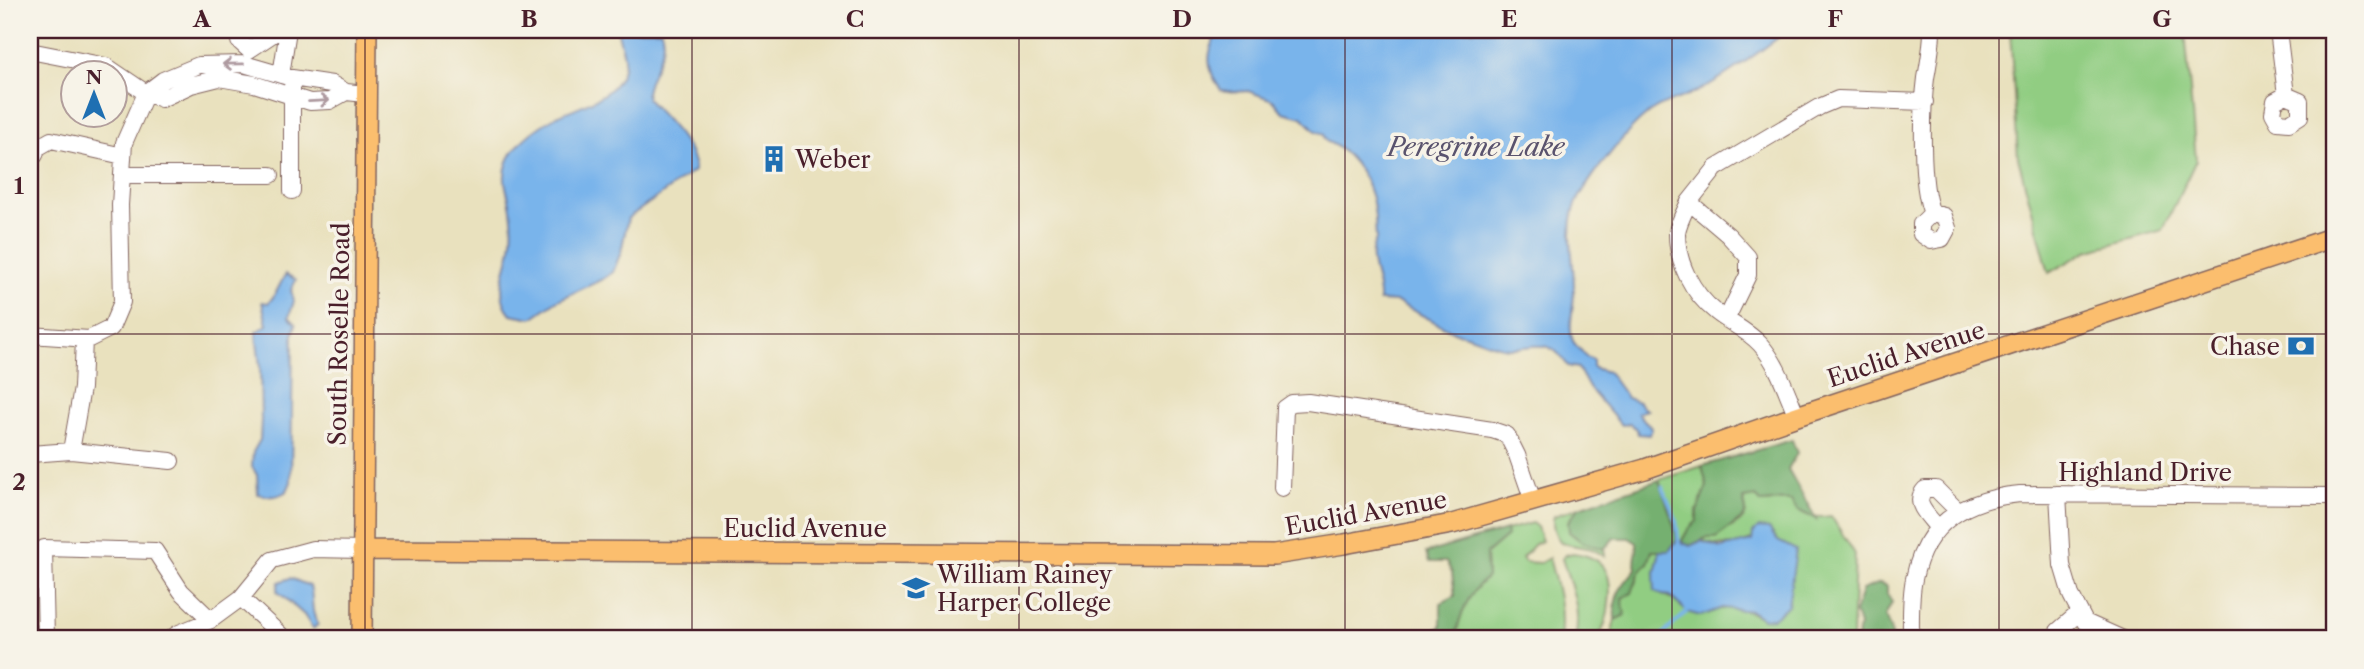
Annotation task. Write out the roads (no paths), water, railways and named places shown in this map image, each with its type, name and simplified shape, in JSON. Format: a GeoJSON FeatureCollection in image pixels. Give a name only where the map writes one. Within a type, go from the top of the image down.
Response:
{"type":"FeatureCollection","features":[{"type":"Feature","properties":{"kind":"main road","name":"South Roselle Road"},"geometry":{"type":"LineString","coordinates":[[362,639],[367,30]]}},
{"type":"Feature","properties":{"kind":"main road","name":"Euclid Avenue"},"geometry":{"type":"LineString","coordinates":[[362,550],[1274,555],[1344,544],[1452,524],[1645,469],[2334,237]]}},
{"type":"Feature","properties":{"kind":"street"},"geometry":{"type":"LineString","coordinates":[[288,30],[287,76],[292,97],[292,191]]}},
{"type":"Feature","properties":{"kind":"street"},"geometry":{"type":"LineString","coordinates":[[1931,30],[1932,46],[1925,102],[1926,200],[1932,213]]}},
{"type":"Feature","properties":{"kind":"street"},"geometry":{"type":"LineString","coordinates":[[2278,30],[2286,94]]}},
{"type":"Feature","properties":{"kind":"street"},"geometry":{"type":"LineString","coordinates":[[30,51],[106,66],[146,93],[161,99],[191,85],[219,78],[254,84],[310,102],[330,101],[345,92]]}},
{"type":"Feature","properties":{"kind":"street"},"geometry":{"type":"LineString","coordinates":[[30,335],[89,339],[111,328],[122,302],[120,205],[124,143],[146,93],[163,80],[199,65],[244,64],[287,76],[332,84],[345,92],[366,94]]}},
{"type":"Feature","properties":{"kind":"street"},"geometry":{"type":"LineString","coordinates":[[1797,416],[1775,364],[1759,343],[1741,327],[1717,313],[1694,290],[1681,261],[1677,230],[1689,202],[1716,168],[1819,107],[1838,99],[1925,102]]}},
{"type":"Feature","properties":{"kind":"street"},"geometry":{"type":"LineString","coordinates":[[35,155],[37,148],[51,140],[123,156]]}},
{"type":"Feature","properties":{"kind":"street"},"geometry":{"type":"LineString","coordinates":[[122,176],[271,174]]}},
{"type":"Feature","properties":{"kind":"street"},"geometry":{"type":"LineString","coordinates":[[1689,202],[1728,235],[1748,257],[1748,275],[1727,318]]}},
{"type":"Feature","properties":{"kind":"street"},"geometry":{"type":"LineString","coordinates":[[71,451],[82,388],[84,339]]}},
{"type":"Feature","properties":{"kind":"street"},"geometry":{"type":"LineString","coordinates":[[1282,488],[1285,408],[1292,402],[1308,402],[1492,430],[1507,435],[1533,501]]}},
{"type":"Feature","properties":{"kind":"street"},"geometry":{"type":"LineString","coordinates":[[30,454],[71,451],[171,461]]}},
{"type":"Feature","properties":{"kind":"street"},"geometry":{"type":"LineString","coordinates":[[1912,639],[1913,579],[1918,562],[1937,527],[1920,503],[1920,495],[1925,489],[1936,489],[1958,511]]}},
{"type":"Feature","properties":{"kind":"street","name":"Highland Drive"},"geometry":{"type":"LineString","coordinates":[[1937,527],[1958,511],[1991,498],[2020,494],[2334,496]]}},
{"type":"Feature","properties":{"kind":"street"},"geometry":{"type":"LineString","coordinates":[[2058,494],[2062,565],[2071,595],[2092,634],[2123,639]]}},
{"type":"Feature","properties":{"kind":"street"},"geometry":{"type":"LineString","coordinates":[[46,639],[44,548],[155,551],[181,591],[211,620]]}},
{"type":"Feature","properties":{"kind":"street"},"geometry":{"type":"LineString","coordinates":[[170,639],[211,620],[241,598],[272,559],[313,549],[362,550]]}},
{"type":"Feature","properties":{"kind":"street"},"geometry":{"type":"LineString","coordinates":[[241,598],[285,639]]}},
{"type":"Feature","properties":{"kind":"street"},"geometry":{"type":"LineString","coordinates":[[2057,639],[2059,631],[2080,612]]}},
{"type":"Feature","properties":{"kind":"water"},"geometry":{"type":"Polygon","coordinates":[[[618,30],[661,30],[661,54],[646,93],[648,100],[685,144],[694,163],[694,171],[628,218],[621,252],[613,272],[556,301],[532,318],[511,314],[502,290],[512,234],[505,179],[506,166],[523,140],[537,129],[557,116],[589,103],[609,91],[616,83],[622,73],[624,61],[618,30]]]}},
{"type":"Feature","properties":{"kind":"water","name":"Peregrine Lake"},"geometry":{"type":"Polygon","coordinates":[[[1215,30],[1788,30],[1711,84],[1660,106],[1645,116],[1596,172],[1573,213],[1571,241],[1574,294],[1571,336],[1586,357],[1593,360],[1593,368],[1608,372],[1627,398],[1639,402],[1647,410],[1638,413],[1652,429],[1649,435],[1638,434],[1637,429],[1630,424],[1621,425],[1589,388],[1578,368],[1568,366],[1551,348],[1502,347],[1456,333],[1397,302],[1379,301],[1372,263],[1376,240],[1374,206],[1368,186],[1359,170],[1348,156],[1326,141],[1323,134],[1302,117],[1283,112],[1273,100],[1248,91],[1221,90],[1213,77],[1209,62],[1215,30]]]}},
{"type":"Feature","properties":{"kind":"water"},"geometry":{"type":"Polygon","coordinates":[[[286,274],[296,280],[291,290],[294,301],[289,317],[296,324],[293,334],[291,482],[287,491],[270,496],[258,494],[257,475],[252,467],[253,452],[260,440],[261,420],[256,332],[267,325],[262,302],[268,303],[271,300],[286,274]]]}},
{"type":"Feature","properties":{"kind":"water"},"geometry":{"type":"Polygon","coordinates":[[[1758,528],[1769,529],[1778,541],[1796,550],[1788,606],[1773,618],[1763,619],[1751,611],[1722,608],[1701,616],[1687,612],[1670,596],[1655,591],[1654,577],[1660,551],[1669,551],[1677,540],[1690,546],[1701,541],[1721,548],[1752,541],[1753,533],[1758,528]]]}},
{"type":"Feature","properties":{"kind":"water"},"geometry":{"type":"Polygon","coordinates":[[[290,578],[310,586],[318,624],[313,629],[304,615],[277,591],[279,582],[290,578]]]}},
{"type":"Feature","properties":{"kind":"waterway"},"geometry":{"type":"LineString","coordinates":[[1662,487],[1676,519],[1679,545]]}},
{"type":"Feature","properties":{"kind":"waterway"},"geometry":{"type":"LineString","coordinates":[[1658,639],[1687,612],[1686,608]]}},
{"type":"Feature","properties":{"kind":"place","name":"Weber"},"geometry":{"type":"Point","coordinates":[774,159]}},
{"type":"Feature","properties":{"kind":"place","name":"Chase"},"geometry":{"type":"Point","coordinates":[2301,346]}},
{"type":"Feature","properties":{"kind":"place","name":"William Rainey Harper College"},"geometry":{"type":"Point","coordinates":[916,588]}}]}
